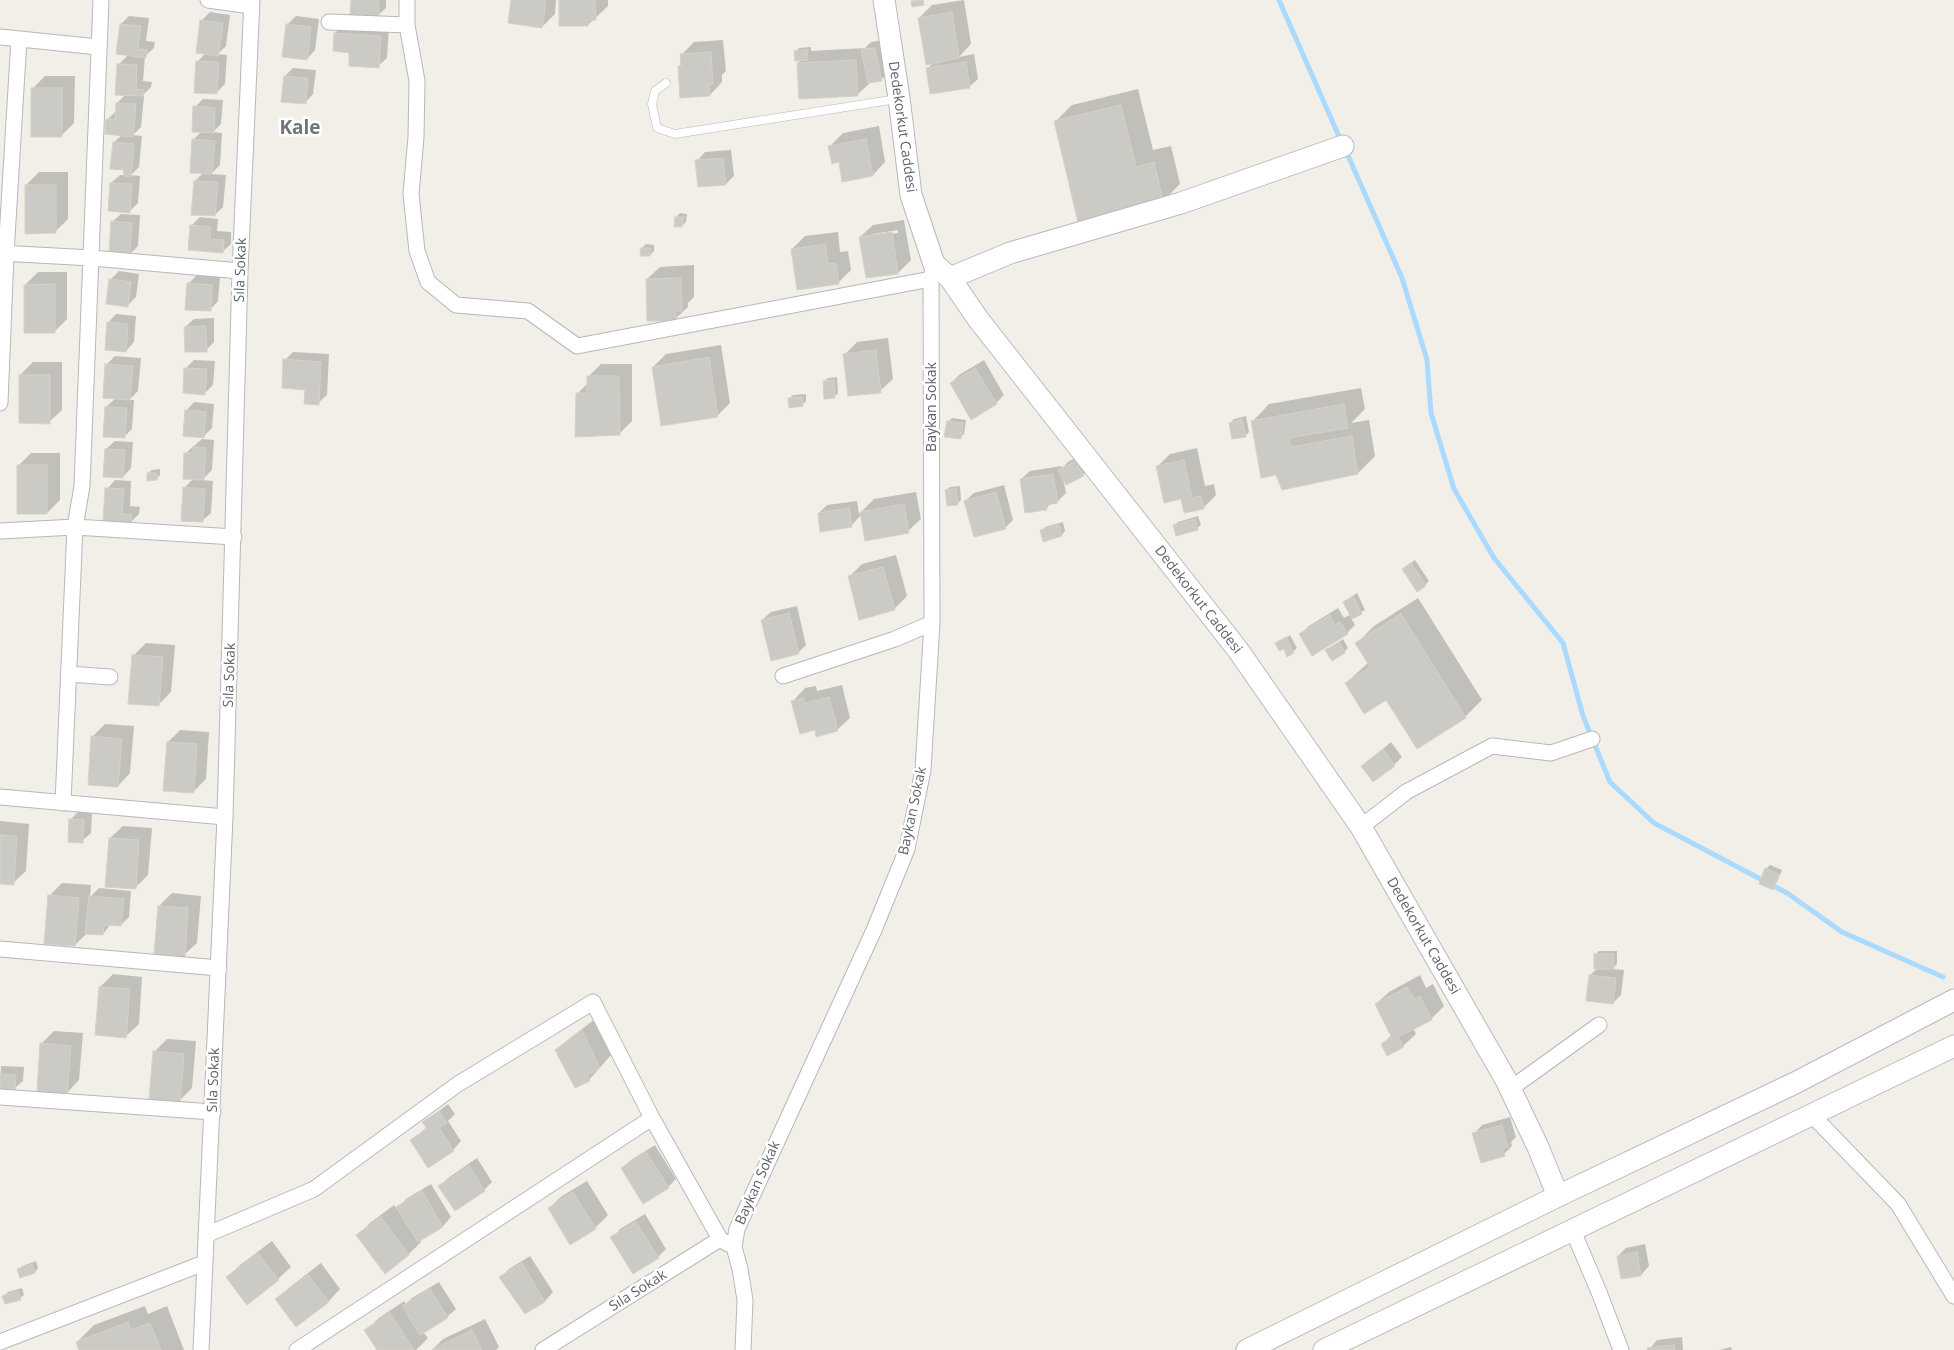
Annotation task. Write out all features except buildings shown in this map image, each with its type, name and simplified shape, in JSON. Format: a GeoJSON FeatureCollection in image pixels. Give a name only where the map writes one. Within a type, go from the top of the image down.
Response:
{"type":"FeatureCollection","features":[{"type":"Feature","properties":{"kind":"street"},"geometry":{"type":"LineString","coordinates":[[63,803],[75,527],[82,486],[101,0]]}},
{"type":"Feature","properties":{"kind":"street"},"geometry":{"type":"LineString","coordinates":[[208,0],[251,3]]}},
{"type":"Feature","properties":{"kind":"street"},"geometry":{"type":"LineString","coordinates":[[407,0],[407,25],[417,81],[416,137],[411,194],[417,251],[428,282],[456,305],[528,312],[577,346],[938,274],[1181,203],[1344,146]]}},
{"type":"Feature","properties":{"kind":"street","name":"Dedekorkut Caddesi"},"geometry":{"type":"LineString","coordinates":[[884,0],[911,195],[938,274],[978,319],[1238,650],[1361,827],[1510,1089],[1538,1147],[1558,1196]]}},
{"type":"Feature","properties":{"kind":"street","name":"Sıla Sokak"},"geometry":{"type":"LineString","coordinates":[[201,1350],[225,817],[240,271],[251,3]]}},
{"type":"Feature","properties":{"kind":"street"},"geometry":{"type":"LineString","coordinates":[[328,22],[407,25]]}},
{"type":"Feature","properties":{"kind":"street"},"geometry":{"type":"LineString","coordinates":[[0,37],[98,47]]}},
{"type":"Feature","properties":{"kind":"street"},"geometry":{"type":"LineString","coordinates":[[0,403],[3,253],[19,39]]}},
{"type":"Feature","properties":{"kind":"street"},"geometry":{"type":"LineString","coordinates":[[3,253],[92,258],[240,271]]}},
{"type":"Feature","properties":{"kind":"street","name":"Baykan Sokak"},"geometry":{"type":"LineString","coordinates":[[742,1350],[745,1300],[740,1269],[727,1243],[737,1229],[874,930],[907,849],[923,770],[932,624],[938,274]]}},
{"type":"Feature","properties":{"kind":"street"},"geometry":{"type":"LineString","coordinates":[[0,531],[75,527],[234,537]]}},
{"type":"Feature","properties":{"kind":"street"},"geometry":{"type":"LineString","coordinates":[[783,676],[895,639],[932,624]]}},
{"type":"Feature","properties":{"kind":"street"},"geometry":{"type":"LineString","coordinates":[[69,674],[110,676]]}},
{"type":"Feature","properties":{"kind":"street"},"geometry":{"type":"LineString","coordinates":[[1361,827],[1406,792],[1492,746],[1551,752],[1592,739]]}},
{"type":"Feature","properties":{"kind":"street"},"geometry":{"type":"LineString","coordinates":[[0,797],[225,817]]}},
{"type":"Feature","properties":{"kind":"street"},"geometry":{"type":"LineString","coordinates":[[0,949],[218,968]]}},
{"type":"Feature","properties":{"kind":"street"},"geometry":{"type":"LineString","coordinates":[[1246,1350],[1558,1196],[1795,1082],[1954,1000]]}},
{"type":"Feature","properties":{"kind":"street"},"geometry":{"type":"LineString","coordinates":[[206,1235],[314,1190],[458,1084],[593,1002],[652,1118],[727,1243]]}},
{"type":"Feature","properties":{"kind":"street"},"geometry":{"type":"LineString","coordinates":[[1510,1089],[1599,1025]]}},
{"type":"Feature","properties":{"kind":"street"},"geometry":{"type":"LineString","coordinates":[[1324,1350],[1954,1046]]}},
{"type":"Feature","properties":{"kind":"street"},"geometry":{"type":"LineString","coordinates":[[0,1097],[213,1112]]}},
{"type":"Feature","properties":{"kind":"street"},"geometry":{"type":"LineString","coordinates":[[1812,1115],[1898,1204],[1954,1296]]}},
{"type":"Feature","properties":{"kind":"street"},"geometry":{"type":"LineString","coordinates":[[297,1350],[652,1118]]}},
{"type":"Feature","properties":{"kind":"street"},"geometry":{"type":"LineString","coordinates":[[1574,1231],[1621,1350]]}},
{"type":"Feature","properties":{"kind":"street","name":"Sıla Sokak"},"geometry":{"type":"LineString","coordinates":[[542,1350],[727,1243]]}},
{"type":"Feature","properties":{"kind":"street"},"geometry":{"type":"LineString","coordinates":[[0,1342],[204,1263]]}},
{"type":"Feature","properties":{"kind":"lane"},"geometry":{"type":"LineString","coordinates":[[666,83],[655,91],[652,104],[657,128],[675,134],[899,98]]}},
{"type":"Feature","properties":{"kind":"waterway"},"geometry":{"type":"LineString","coordinates":[[1279,0],[1341,141]]}},
{"type":"Feature","properties":{"kind":"waterway"},"geometry":{"type":"LineString","coordinates":[[1346,151],[1402,278],[1427,360],[1431,413],[1454,489],[1494,558],[1563,643],[1583,716],[1610,782],[1654,823],[1787,893],[1842,932],[1943,977]]}},
{"type":"Feature","properties":{"kind":"district","name":"Kale"},"geometry":{"type":"Point","coordinates":[300,129]}}]}
